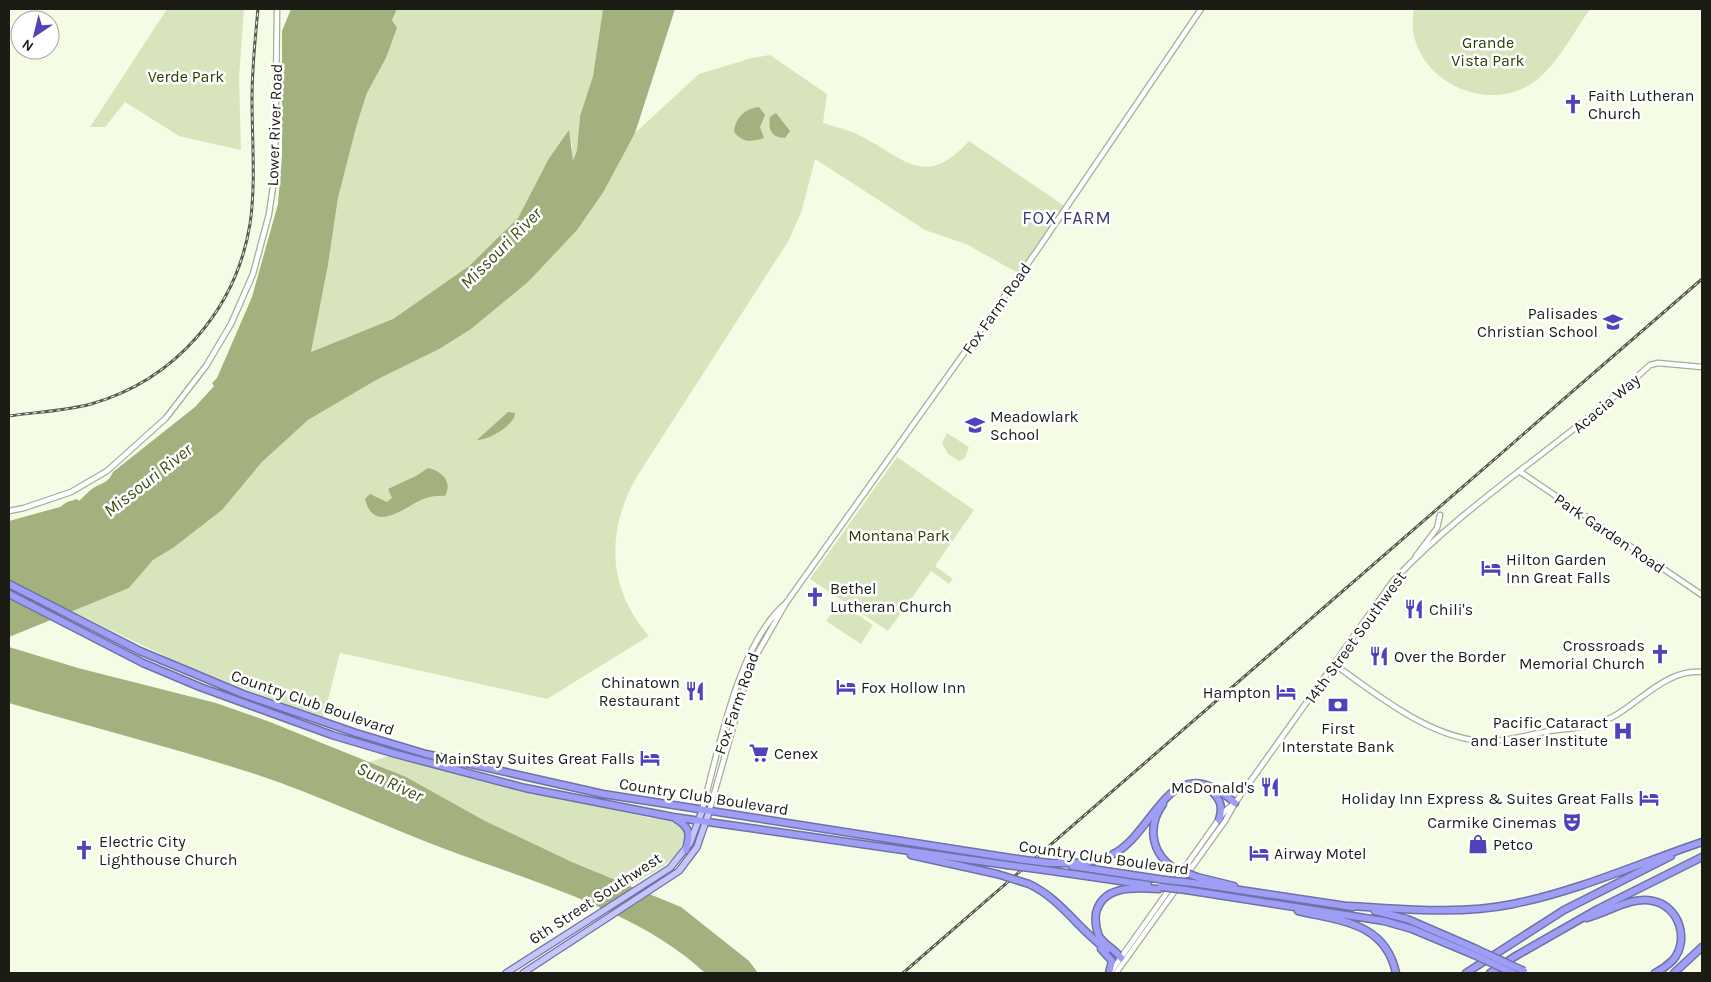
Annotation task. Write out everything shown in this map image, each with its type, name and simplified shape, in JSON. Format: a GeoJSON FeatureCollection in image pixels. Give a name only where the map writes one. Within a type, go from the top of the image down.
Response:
{"type":"FeatureCollection","features":[{"type":"Feature","properties":{"kind":"highway","name":"Country Club Boulevard"},"geometry":{"type":"LineString","coordinates":[[9,584],[78,621],[140,651],[242,694],[356,733],[426,754],[533,780],[706,811],[1017,859],[1049,862],[1349,906]]}},
{"type":"Feature","properties":{"kind":"highway","name":"Country Club Boulevard"},"geometry":{"type":"LineString","coordinates":[[9,594],[143,663],[200,687],[332,735],[515,785],[673,817],[1263,902]]}},
{"type":"Feature","properties":{"kind":"highway"},"geometry":{"type":"LineString","coordinates":[[1049,862],[1088,862],[1116,853],[1134,836],[1164,798],[1186,786],[1202,785],[1214,788],[1235,803]]}},
{"type":"Feature","properties":{"kind":"highway"},"geometry":{"type":"LineString","coordinates":[[1235,803],[1210,790],[1195,788],[1177,793],[1164,803],[1157,814],[1153,830],[1155,845],[1164,860],[1174,868],[1197,877],[1279,897]]}},
{"type":"Feature","properties":{"kind":"highway"},"geometry":{"type":"LineString","coordinates":[[1210,790],[1220,803],[1218,820]]}},
{"type":"Feature","properties":{"kind":"highway"},"geometry":{"type":"LineString","coordinates":[[673,817],[689,830],[690,834],[686,850]]}},
{"type":"Feature","properties":{"kind":"highway"},"geometry":{"type":"LineString","coordinates":[[1349,906],[1449,912],[1513,904],[1571,888],[1702,842]]}},
{"type":"Feature","properties":{"kind":"highway"},"geometry":{"type":"LineString","coordinates":[[1466,973],[1564,910],[1649,866],[1702,842]]}},
{"type":"Feature","properties":{"kind":"highway"},"geometry":{"type":"LineString","coordinates":[[894,848],[904,853],[997,874],[1029,884],[1055,901],[1111,957],[1110,973]]}},
{"type":"Feature","properties":{"kind":"highway"},"geometry":{"type":"LineString","coordinates":[[1490,973],[1580,919],[1702,857]]}},
{"type":"Feature","properties":{"kind":"highway"},"geometry":{"type":"LineString","coordinates":[[1123,959],[1098,934],[1095,922],[1098,908],[1106,896],[1120,890],[1160,888]]}},
{"type":"Feature","properties":{"kind":"highway"},"geometry":{"type":"LineString","coordinates":[[1580,919],[1638,901],[1653,901],[1665,906],[1675,915],[1681,927],[1681,938],[1674,959],[1655,973]]}},
{"type":"Feature","properties":{"kind":"highway"},"geometry":{"type":"LineString","coordinates":[[1263,902],[1384,921],[1412,929],[1527,972]]}},
{"type":"Feature","properties":{"kind":"highway"},"geometry":{"type":"LineString","coordinates":[[1263,902],[1357,924],[1372,933],[1382,945],[1396,973]]}},
{"type":"Feature","properties":{"kind":"highway"},"geometry":{"type":"LineString","coordinates":[[1349,906],[1407,919],[1513,973]]}},
{"type":"Feature","properties":{"kind":"highway"},"geometry":{"type":"LineString","coordinates":[[1090,937],[1123,959]]}},
{"type":"Feature","properties":{"kind":"highway"},"geometry":{"type":"LineString","coordinates":[[1674,973],[1702,947]]}},
{"type":"Feature","properties":{"kind":"main road","name":"6th Street Southwest"},"geometry":{"type":"LineString","coordinates":[[523,973],[685,865],[693,854],[706,811]]}},
{"type":"Feature","properties":{"kind":"main road","name":"6th Street Southwest"},"geometry":{"type":"LineString","coordinates":[[506,973],[670,868],[686,850],[703,821]]}},
{"type":"Feature","properties":{"kind":"street","name":"Lower River Road"},"geometry":{"type":"LineString","coordinates":[[9,511],[72,492],[107,471],[166,418],[206,366],[231,324],[246,293],[256,265],[269,214],[275,173],[277,9]]}},
{"type":"Feature","properties":{"kind":"street","name":"Fox Farm Road"},"geometry":{"type":"LineString","coordinates":[[706,811],[748,674],[757,654],[786,603],[1036,252],[1201,9]]}},
{"type":"Feature","properties":{"kind":"street","name":"Acacia Way"},"geometry":{"type":"LineString","coordinates":[[1519,471],[1613,400],[1650,365],[1658,363],[1702,367]]}},
{"type":"Feature","properties":{"kind":"street","name":"14th Street Southwest"},"geometry":{"type":"LineString","coordinates":[[1110,973],[1123,959],[1225,821],[1235,803],[1393,581],[1414,558],[1519,471]]}},
{"type":"Feature","properties":{"kind":"street","name":"Park Garden Road"},"geometry":{"type":"LineString","coordinates":[[1519,471],[1702,595]]}},
{"type":"Feature","properties":{"kind":"street"},"geometry":{"type":"LineString","coordinates":[[1414,558],[1437,528],[1440,515]]}},
{"type":"Feature","properties":{"kind":"street"},"geometry":{"type":"LineString","coordinates":[[1334,664],[1408,714],[1430,726],[1474,739],[1492,741],[1597,724],[1614,716],[1673,676],[1689,672],[1702,672]]}},
{"type":"Feature","properties":{"kind":"street","name":"14th Street Southwest"},"geometry":{"type":"LineString","coordinates":[[1116,973],[1123,959],[1218,820],[1235,803]]}},
{"type":"Feature","properties":{"kind":"green space","name":"Verde Park"},"geometry":{"type":"Polygon","coordinates":[[[167,9],[244,9],[239,78],[241,150],[179,136],[125,102],[105,127],[90,127],[167,9]]]}},
{"type":"Feature","properties":{"kind":"green space"},"geometry":{"type":"Polygon","coordinates":[[[397,9],[603,9],[593,76],[580,116],[577,150],[572,163],[572,143],[548,160],[518,218],[469,266],[393,319],[311,352],[328,265],[338,198],[367,93],[386,58],[397,28],[392,20],[397,9]]]}},
{"type":"Feature","properties":{"kind":"green space","name":"Grande Vista Park"},"geometry":{"type":"Polygon","coordinates":[[[1414,9],[1590,9],[1546,72],[1517,91],[1495,95],[1473,93],[1452,84],[1434,71],[1421,54],[1414,33],[1414,9]]]}},
{"type":"Feature","properties":{"kind":"green space"},"geometry":{"type":"Polygon","coordinates":[[[770,55],[827,94],[823,123],[863,137],[916,166],[928,167],[940,164],[954,155],[969,141],[1066,207],[1020,274],[966,244],[925,230],[815,159],[802,210],[789,240],[636,478],[626,498],[619,519],[616,539],[619,579],[625,599],[635,618],[649,636],[547,699],[340,653],[323,718],[188,667],[71,611],[129,588],[153,560],[173,548],[222,510],[262,462],[308,420],[378,379],[439,348],[604,191],[635,133],[699,74],[752,58],[770,55]]]}},
{"type":"Feature","properties":{"kind":"green space"},"geometry":{"type":"Polygon","coordinates":[[[947,433],[969,447],[965,458],[959,461],[948,454],[942,443],[947,433]]]}},
{"type":"Feature","properties":{"kind":"green space","name":"Montana Park"},"geometry":{"type":"Polygon","coordinates":[[[897,457],[974,510],[935,566],[953,579],[949,584],[931,571],[888,631],[810,579],[897,457]]]}},
{"type":"Feature","properties":{"kind":"green space"},"geometry":{"type":"Polygon","coordinates":[[[839,602],[873,625],[861,644],[826,621],[839,602]]]}},
{"type":"Feature","properties":{"kind":"green space"},"geometry":{"type":"Polygon","coordinates":[[[393,755],[650,818],[676,820],[686,827],[685,838],[681,848],[667,863],[630,886],[502,830],[413,782],[369,762],[393,755]]]}},
{"type":"Feature","properties":{"kind":"water","name":"Missouri River"},"geometry":{"type":"Polygon","coordinates":[[[291,9],[397,9],[392,20],[397,28],[386,58],[367,93],[338,198],[328,265],[311,352],[393,319],[469,266],[518,218],[548,160],[569,130],[573,161],[577,150],[580,116],[593,76],[603,9],[675,9],[635,133],[604,191],[577,230],[529,281],[471,329],[439,349],[378,379],[308,420],[262,462],[222,510],[173,548],[153,560],[129,588],[9,637],[9,521],[60,507],[67,502],[77,499],[79,501],[93,488],[108,480],[113,472],[195,407],[214,386],[212,383],[217,378],[252,297],[278,204],[282,155],[282,31],[291,9]]]}},
{"type":"Feature","properties":{"kind":"water"},"geometry":{"type":"Polygon","coordinates":[[[759,107],[765,115],[760,127],[764,138],[751,141],[744,140],[734,132],[736,122],[745,112],[759,107]]]}},
{"type":"Feature","properties":{"kind":"water"},"geometry":{"type":"Polygon","coordinates":[[[776,113],[790,131],[785,138],[776,136],[771,132],[770,117],[776,113]]]}},
{"type":"Feature","properties":{"kind":"water"},"geometry":{"type":"Polygon","coordinates":[[[508,412],[515,413],[514,418],[506,427],[488,438],[477,440],[508,412]]]}},
{"type":"Feature","properties":{"kind":"water"},"geometry":{"type":"Polygon","coordinates":[[[428,468],[442,474],[445,478],[448,486],[445,496],[426,498],[402,511],[387,516],[380,517],[369,509],[365,499],[370,494],[387,502],[392,498],[388,489],[416,476],[428,468]]]}},
{"type":"Feature","properties":{"kind":"water","name":"Sun River"},"geometry":{"type":"Polygon","coordinates":[[[9,647],[78,668],[216,703],[270,722],[406,777],[485,821],[572,862],[681,907],[749,961],[758,973],[705,973],[679,951],[649,932],[616,915],[547,886],[397,830],[303,791],[163,746],[9,703],[9,647]]]}},
{"type":"Feature","properties":{"kind":"railway"},"geometry":{"type":"LineString","coordinates":[[9,416],[61,410],[91,404],[121,393],[149,378],[175,359],[197,337],[216,312],[231,285],[243,255],[250,224],[253,178],[252,99],[258,9]]}},
{"type":"Feature","properties":{"kind":"railway"},"geometry":{"type":"LineString","coordinates":[[903,973],[1702,279]]}},
{"type":"Feature","properties":{"kind":"place","name":"Faith Lutheran Church"},"geometry":{"type":"Point","coordinates":[1573,104]}},
{"type":"Feature","properties":{"kind":"place","name":"Palisades Christian School"},"geometry":{"type":"Point","coordinates":[1613,322]}},
{"type":"Feature","properties":{"kind":"place","name":"Meadowlark School"},"geometry":{"type":"Point","coordinates":[975,425]}},
{"type":"Feature","properties":{"kind":"place","name":"Hilton Garden Inn Great Falls"},"geometry":{"type":"Point","coordinates":[1491,568]}},
{"type":"Feature","properties":{"kind":"place","name":"Bethel Lutheran Church"},"geometry":{"type":"Point","coordinates":[815,597]}},
{"type":"Feature","properties":{"kind":"place","name":"Chili's"},"geometry":{"type":"Point","coordinates":[1414,609]}},
{"type":"Feature","properties":{"kind":"place","name":"Crossroads Memorial Church"},"geometry":{"type":"Point","coordinates":[1660,654]}},
{"type":"Feature","properties":{"kind":"place","name":"Over the Border"},"geometry":{"type":"Point","coordinates":[1379,656]}},
{"type":"Feature","properties":{"kind":"place","name":"Fox Hollow Inn"},"geometry":{"type":"Point","coordinates":[846,687]}},
{"type":"Feature","properties":{"kind":"place","name":"Chinatown Restaurant"},"geometry":{"type":"Point","coordinates":[695,691]}},
{"type":"Feature","properties":{"kind":"place","name":"Hampton"},"geometry":{"type":"Point","coordinates":[1286,692]}},
{"type":"Feature","properties":{"kind":"place","name":"First Interstate Bank"},"geometry":{"type":"Point","coordinates":[1338,705]}},
{"type":"Feature","properties":{"kind":"place","name":"Pacific Cataract and Laser Institute"},"geometry":{"type":"Point","coordinates":[1623,731]}},
{"type":"Feature","properties":{"kind":"place","name":"Cenex"},"geometry":{"type":"Point","coordinates":[759,753]}},
{"type":"Feature","properties":{"kind":"place","name":"MainStay Suites Great Falls"},"geometry":{"type":"Point","coordinates":[650,758]}},
{"type":"Feature","properties":{"kind":"place","name":"McDonald's"},"geometry":{"type":"Point","coordinates":[1270,787]}},
{"type":"Feature","properties":{"kind":"place","name":"Holiday Inn Express & Suites Great Falls"},"geometry":{"type":"Point","coordinates":[1649,798]}},
{"type":"Feature","properties":{"kind":"place","name":"Carmike Cinemas"},"geometry":{"type":"Point","coordinates":[1572,822]}},
{"type":"Feature","properties":{"kind":"place","name":"Petco"},"geometry":{"type":"Point","coordinates":[1478,844]}},
{"type":"Feature","properties":{"kind":"place","name":"Electric City Lighthouse Church"},"geometry":{"type":"Point","coordinates":[84,850]}},
{"type":"Feature","properties":{"kind":"place","name":"Airway Motel"},"geometry":{"type":"Point","coordinates":[1259,853]}},
{"type":"Feature","properties":{"kind":"district","name":"FOX FARM"},"geometry":{"type":"Point","coordinates":[1067,218]}}]}
